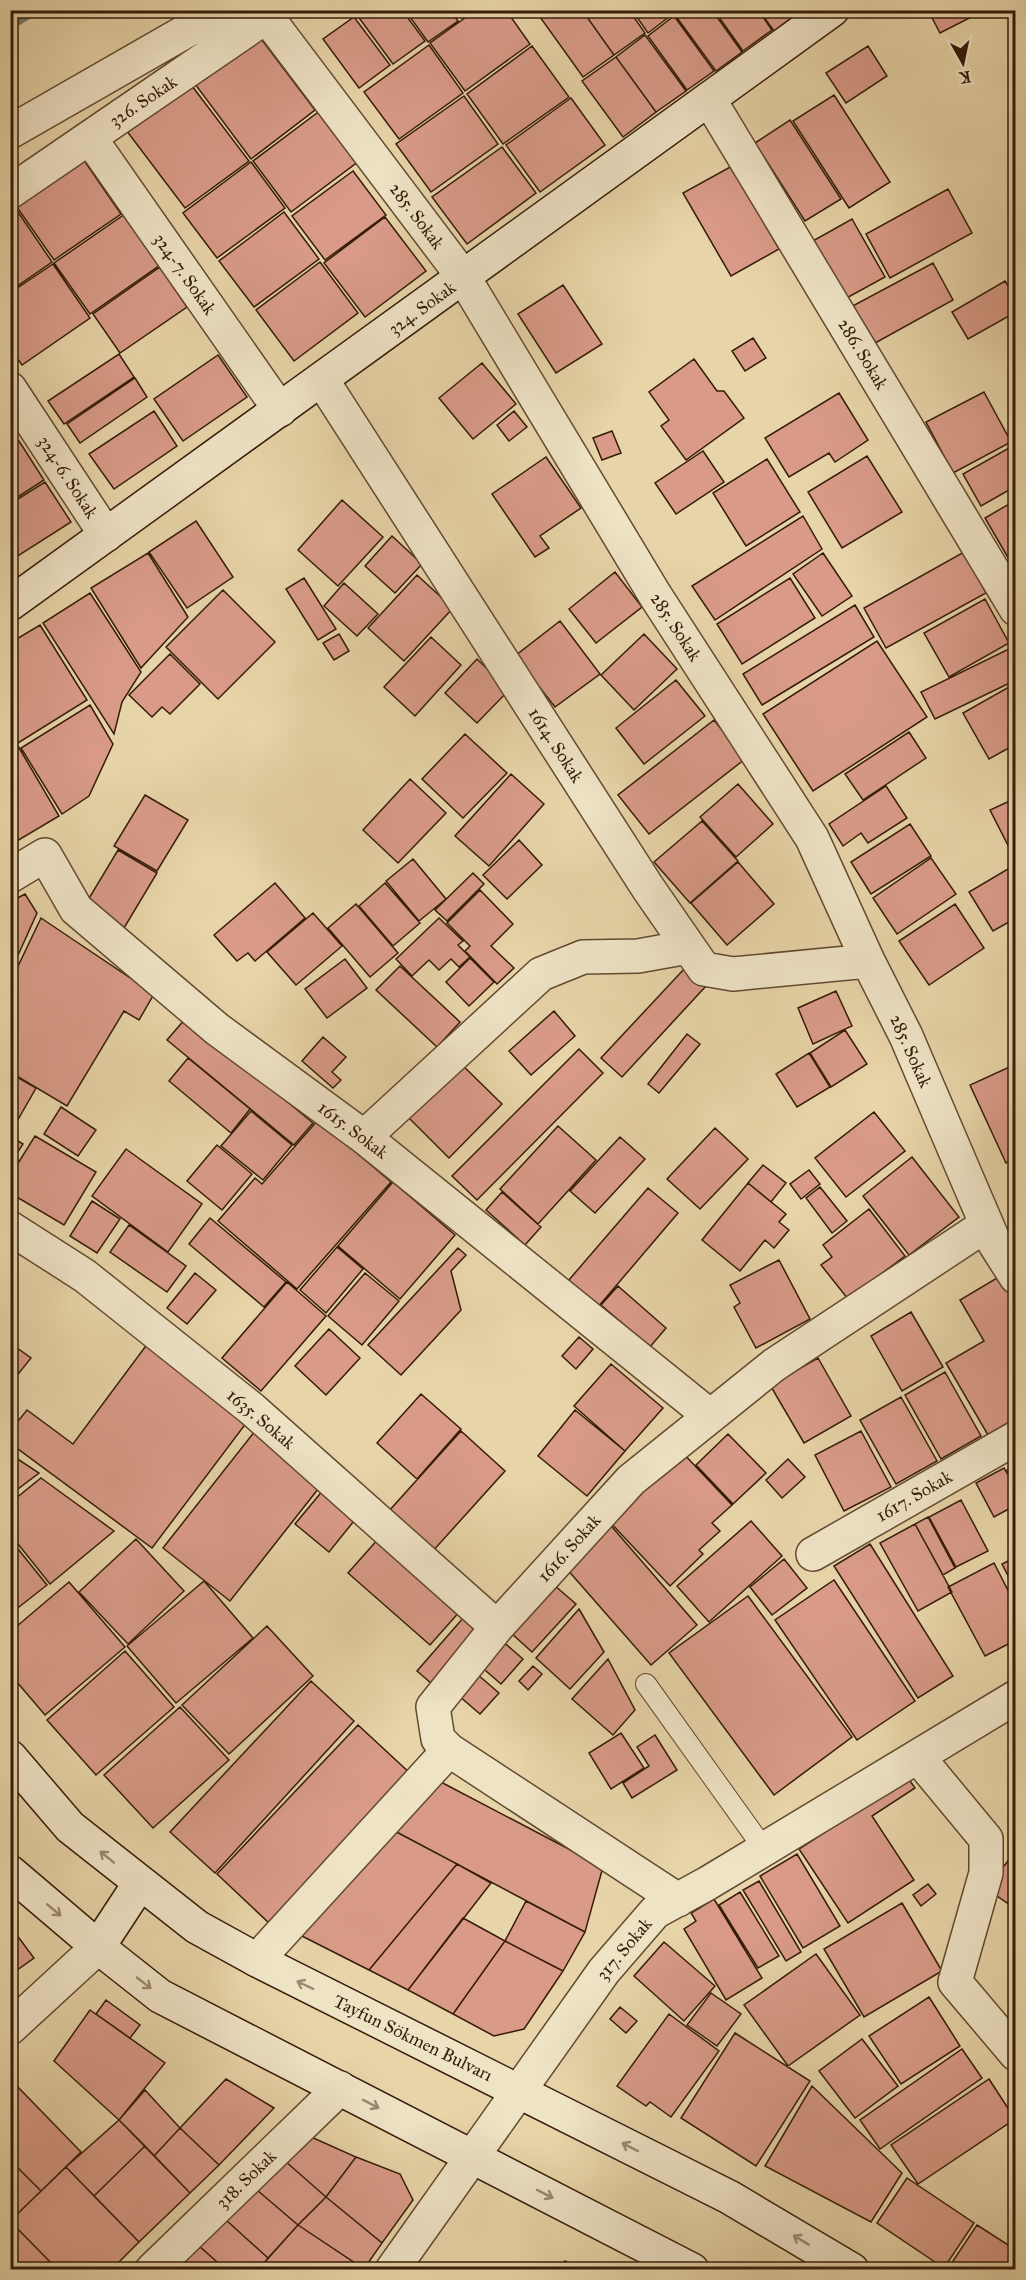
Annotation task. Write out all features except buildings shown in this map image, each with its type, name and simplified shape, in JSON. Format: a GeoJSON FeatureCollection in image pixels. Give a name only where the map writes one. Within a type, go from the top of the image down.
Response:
{"type":"FeatureCollection","features":[{"type":"Feature","properties":{"kind":"street","name":"326. Sokak"},"geometry":{"type":"LineString","coordinates":[[10,132],[224,10]]}},
{"type":"Feature","properties":{"kind":"street","name":"324. Sokak"},"geometry":{"type":"LineString","coordinates":[[10,604],[832,10]]}},
{"type":"Feature","properties":{"kind":"street","name":"326. Sokak"},"geometry":{"type":"LineString","coordinates":[[10,192],[271,14]]}},
{"type":"Feature","properties":{"kind":"street","name":"285. Sokak"},"geometry":{"type":"LineString","coordinates":[[271,14],[464,278],[655,595],[812,838],[868,961],[906,1036],[986,1226],[1016,1277]]}},
{"type":"Feature","properties":{"kind":"street","name":"286. Sokak"},"geometry":{"type":"LineString","coordinates":[[710,99],[1016,609]]}},
{"type":"Feature","properties":{"kind":"street","name":"324-7. Sokak"},"geometry":{"type":"LineString","coordinates":[[90,138],[280,410]]}},
{"type":"Feature","properties":{"kind":"street","name":"1614. Sokak"},"geometry":{"type":"LineString","coordinates":[[321,380],[687,947],[704,969],[733,974],[868,961]]}},
{"type":"Feature","properties":{"kind":"street","name":"324-6. Sokak"},"geometry":{"type":"LineString","coordinates":[[10,389],[106,536]]}},
{"type":"Feature","properties":{"kind":"street","name":"1615. Sokak"},"geometry":{"type":"LineString","coordinates":[[10,876],[45,855],[76,909],[217,1029],[364,1137],[710,1416]]}},
{"type":"Feature","properties":{"kind":"street"},"geometry":{"type":"LineString","coordinates":[[364,1137],[541,974],[583,957],[638,956],[687,947]]}},
{"type":"Feature","properties":{"kind":"street","name":"1616. Sokak"},"geometry":{"type":"LineString","coordinates":[[678,1899],[449,1750],[438,1738],[433,1707],[497,1627],[631,1480],[774,1365],[986,1226]]}},
{"type":"Feature","properties":{"kind":"street","name":"1635. Sokak"},"geometry":{"type":"LineString","coordinates":[[10,1228],[85,1276],[252,1409],[497,1627]]}},
{"type":"Feature","properties":{"kind":"street","name":"1617. Sokak"},"geometry":{"type":"LineString","coordinates":[[813,1554],[1016,1438]]}},
{"type":"Feature","properties":{"kind":"street","name":"317. Sokak"},"geometry":{"type":"LineString","coordinates":[[392,2270],[604,1971],[655,1912],[1016,1697]]}},
{"type":"Feature","properties":{"kind":"street"},"geometry":{"type":"LineString","coordinates":[[256,1960],[449,1750]]}},
{"type":"Feature","properties":{"kind":"street","name":"Tayfun Sökmen Bulvarı"},"geometry":{"type":"LineString","coordinates":[[10,1757],[70,1827],[196,1927],[256,1960],[729,2197],[852,2270]]}},
{"type":"Feature","properties":{"kind":"street"},"geometry":{"type":"LineString","coordinates":[[918,1757],[986,1839],[986,1873],[955,1982],[1016,2054]]}},
{"type":"Feature","properties":{"kind":"street"},"geometry":{"type":"LineString","coordinates":[[10,1872],[160,1996],[692,2270]]}},
{"type":"Feature","properties":{"kind":"street"},"geometry":{"type":"LineString","coordinates":[[10,2028],[98,1947],[140,1883]]}},
{"type":"Feature","properties":{"kind":"street","name":"318. Sokak"},"geometry":{"type":"LineString","coordinates":[[152,2270],[340,2088]]}},
{"type":"Feature","properties":{"kind":"lane"},"geometry":{"type":"LineString","coordinates":[[646,1684],[764,1849]]}},
{"type":"Feature","properties":{"kind":"waterway"},"geometry":{"type":"LineString","coordinates":[[10,25],[35,10]]}}]}
